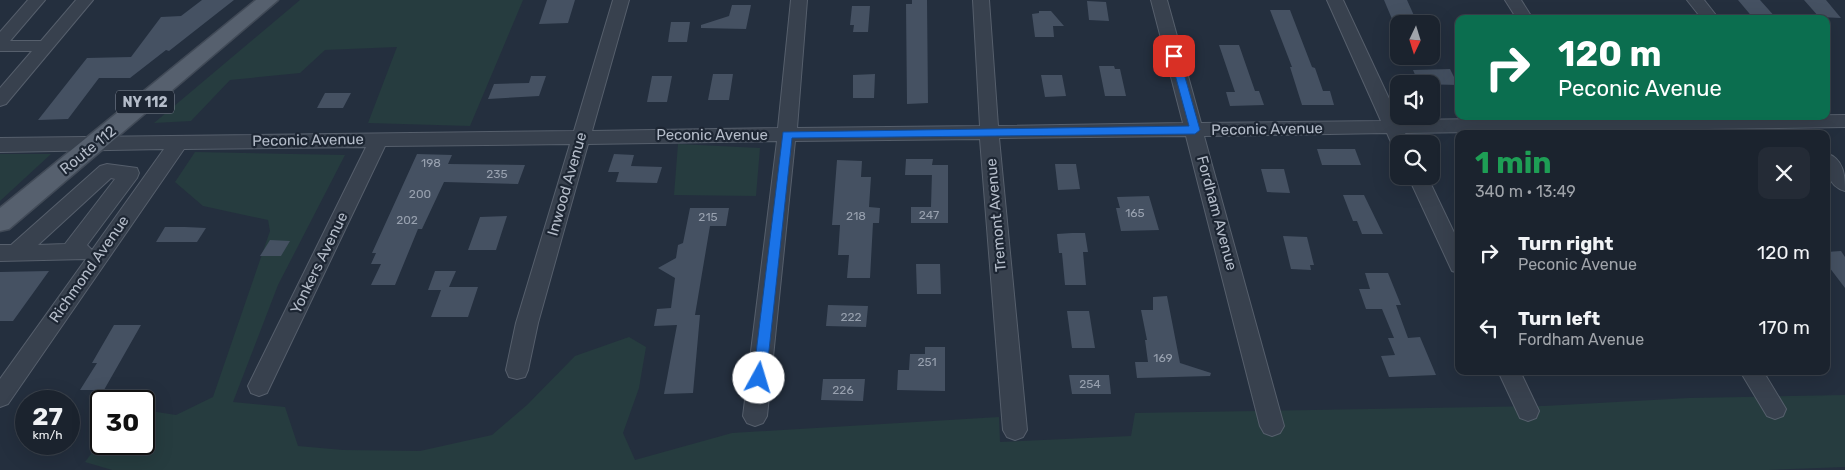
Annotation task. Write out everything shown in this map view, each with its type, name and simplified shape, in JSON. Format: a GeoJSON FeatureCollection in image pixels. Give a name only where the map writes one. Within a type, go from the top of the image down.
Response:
{"type":"FeatureCollection","features":[{"type":"Feature","properties":{"kind":"main road","name":"Route 112"},"geometry":{"type":"LineString","coordinates":[[0,222],[268,0]]}},
{"type":"Feature","properties":{"kind":"street"},"geometry":{"type":"LineString","coordinates":[[0,44],[37,0]]}},
{"type":"Feature","properties":{"kind":"street"},"geometry":{"type":"LineString","coordinates":[[0,100],[85,0]]}},
{"type":"Feature","properties":{"kind":"street","name":"Inwood Avenue"},"geometry":{"type":"LineString","coordinates":[[517,370],[526,323],[621,0]]}},
{"type":"Feature","properties":{"kind":"street"},"geometry":{"type":"LineString","coordinates":[[755,416],[787,134],[799,0]]}},
{"type":"Feature","properties":{"kind":"street","name":"Tremont Avenue"},"geometry":{"type":"LineString","coordinates":[[982,0],[989,132],[1015,430]]}},
{"type":"Feature","properties":{"kind":"street","name":"Fordham Avenue"},"geometry":{"type":"LineString","coordinates":[[1159,0],[1272,426]]}},
{"type":"Feature","properties":{"kind":"street"},"geometry":{"type":"LineString","coordinates":[[1335,0],[1397,135]]}},
{"type":"Feature","properties":{"kind":"street"},"geometry":{"type":"LineString","coordinates":[[1513,0],[1522,15]]}},
{"type":"Feature","properties":{"kind":"street"},"geometry":{"type":"LineString","coordinates":[[1695,0],[1708,15]]}},
{"type":"Feature","properties":{"kind":"street"},"geometry":{"type":"LineString","coordinates":[[0,44],[46,46]]}},
{"type":"Feature","properties":{"kind":"street","name":"Peconic Avenue"},"geometry":{"type":"LineString","coordinates":[[0,145],[581,136],[1797,124],[1845,121]]}},
{"type":"Feature","properties":{"kind":"street","name":"Yonkers Avenue"},"geometry":{"type":"LineString","coordinates":[[259,386],[379,139]]}},
{"type":"Feature","properties":{"kind":"street","name":"Richmond Avenue"},"geometry":{"type":"LineString","coordinates":[[0,397],[9,370],[102,251],[179,142]]}},
{"type":"Feature","properties":{"kind":"street"},"geometry":{"type":"LineString","coordinates":[[1830,165],[1845,184]]}},
{"type":"Feature","properties":{"kind":"street"},"geometry":{"type":"LineString","coordinates":[[7,253],[107,171],[130,173],[71,252]]}},
{"type":"Feature","properties":{"kind":"street"},"geometry":{"type":"LineString","coordinates":[[1421,185],[1455,257]]}},
{"type":"Feature","properties":{"kind":"street"},"geometry":{"type":"LineString","coordinates":[[7,253],[102,251]]}},
{"type":"Feature","properties":{"kind":"street"},"geometry":{"type":"LineString","coordinates":[[1511,375],[1528,411]]}},
{"type":"Feature","properties":{"kind":"street"},"geometry":{"type":"LineString","coordinates":[[1753,375],[1774,409]]}},
{"type":"Feature","properties":{"kind":"green space"},"geometry":{"type":"Polygon","coordinates":[[[300,0],[523,0],[470,126],[368,123],[397,47],[325,50],[300,73],[230,80],[191,121],[154,123],[300,0]]]}},
{"type":"Feature","properties":{"kind":"green space"},"geometry":{"type":"Polygon","coordinates":[[[678,144],[760,148],[756,196],[674,195],[678,144]]]}},
{"type":"Feature","properties":{"kind":"green space"},"geometry":{"type":"Polygon","coordinates":[[[195,152],[345,155],[278,285],[233,402],[285,407],[298,446],[343,450],[420,451],[492,435],[527,405],[575,356],[629,337],[646,347],[639,388],[623,433],[635,460],[732,433],[999,417],[1000,442],[1131,436],[1135,413],[1544,406],[1689,398],[1845,395],[1845,467],[1768,470],[112,470],[85,462],[90,455],[155,455],[155,412],[176,415],[213,397],[270,231],[268,220],[203,206],[175,182],[195,152]]]}},
{"type":"Feature","properties":{"kind":"green space"},"geometry":{"type":"Polygon","coordinates":[[[0,154],[51,154],[0,201],[0,154]]]}},
{"type":"Feature","properties":{"kind":"building"},"geometry":{"type":"Polygon","coordinates":[[[202,0],[234,0],[169,51],[166,50],[130,78],[99,78],[68,119],[38,120],[87,58],[131,57],[161,17],[181,16],[202,0]]]}},
{"type":"Feature","properties":{"kind":"building"},"geometry":{"type":"Polygon","coordinates":[[[547,0],[575,0],[568,23],[539,24],[547,0]]]}},
{"type":"Feature","properties":{"kind":"building"},"geometry":{"type":"Polygon","coordinates":[[[912,0],[927,0],[928,103],[907,104],[906,4],[912,4],[912,0]]]}},
{"type":"Feature","properties":{"kind":"building"},"geometry":{"type":"Polygon","coordinates":[[[1384,0],[1407,0],[1414,15],[1390,15],[1384,0]]]}},
{"type":"Feature","properties":{"kind":"building"},"geometry":{"type":"Polygon","coordinates":[[[1738,0],[1760,0],[1773,15],[1751,15],[1738,0]]]}},
{"type":"Feature","properties":{"kind":"building"},"geometry":{"type":"Polygon","coordinates":[[[1804,0],[1826,0],[1841,18],[1830,18],[1830,15],[1817,15],[1804,0]]]}},
{"type":"Feature","properties":{"kind":"building"},"geometry":{"type":"Polygon","coordinates":[[[1087,1],[1106,2],[1109,21],[1089,20],[1087,1]]]}},
{"type":"Feature","properties":{"kind":"building"},"geometry":{"type":"Polygon","coordinates":[[[732,5],[751,5],[746,29],[701,28],[701,25],[729,16],[732,5]]]}},
{"type":"Feature","properties":{"kind":"building"},"geometry":{"type":"Polygon","coordinates":[[[852,6],[870,6],[868,32],[853,32],[854,25],[850,25],[852,6]]]}},
{"type":"Feature","properties":{"kind":"building"},"geometry":{"type":"Polygon","coordinates":[[[1270,10],[1290,10],[1323,91],[1330,91],[1334,105],[1302,105],[1290,67],[1292,67],[1270,10]]]}},
{"type":"Feature","properties":{"kind":"building"},"geometry":{"type":"Polygon","coordinates":[[[1039,11],[1051,11],[1064,26],[1053,26],[1054,37],[1035,37],[1032,14],[1039,13],[1039,11]]]}},
{"type":"Feature","properties":{"kind":"building"},"geometry":{"type":"Polygon","coordinates":[[[671,22],[690,22],[687,42],[668,42],[671,22]]]}},
{"type":"Feature","properties":{"kind":"building"},"geometry":{"type":"Polygon","coordinates":[[[1219,45],[1239,45],[1255,91],[1259,91],[1264,105],[1230,106],[1226,92],[1235,92],[1219,45]]]}},
{"type":"Feature","properties":{"kind":"building"},"geometry":{"type":"Polygon","coordinates":[[[1099,66],[1114,66],[1115,69],[1120,69],[1126,96],[1105,96],[1099,66]]]}},
{"type":"Feature","properties":{"kind":"building"},"geometry":{"type":"Polygon","coordinates":[[[1450,69],[1455,79],[1455,85],[1440,85],[1440,75],[1415,75],[1413,70],[1450,69]]]}},
{"type":"Feature","properties":{"kind":"building"},"geometry":{"type":"Polygon","coordinates":[[[713,74],[733,74],[729,100],[708,100],[713,74]]]}},
{"type":"Feature","properties":{"kind":"building"},"geometry":{"type":"Polygon","coordinates":[[[875,74],[874,98],[853,98],[853,75],[875,74]]]}},
{"type":"Feature","properties":{"kind":"building"},"geometry":{"type":"Polygon","coordinates":[[[1041,75],[1062,75],[1066,96],[1045,97],[1041,75]]]}},
{"type":"Feature","properties":{"kind":"building"},"geometry":{"type":"Polygon","coordinates":[[[531,76],[546,76],[539,96],[488,99],[494,84],[529,83],[531,76]]]}},
{"type":"Feature","properties":{"kind":"building"},"geometry":{"type":"Polygon","coordinates":[[[652,76],[672,76],[667,102],[647,102],[652,76]]]}},
{"type":"Feature","properties":{"kind":"building"},"geometry":{"type":"Polygon","coordinates":[[[325,93],[351,93],[343,108],[317,108],[325,93]]]}},
{"type":"Feature","properties":{"kind":"building"},"geometry":{"type":"Polygon","coordinates":[[[1317,149],[1355,149],[1361,165],[1322,165],[1317,149]]]}},
{"type":"Feature","properties":{"kind":"building"},"geometry":{"type":"Polygon","coordinates":[[[417,154],[452,155],[448,164],[525,165],[518,184],[444,182],[422,229],[418,229],[395,285],[371,285],[381,264],[371,264],[376,253],[372,253],[417,154]]]}},
{"type":"Feature","properties":{"kind":"building"},"geometry":{"type":"Polygon","coordinates":[[[614,154],[634,155],[631,166],[662,167],[657,183],[616,182],[619,172],[608,172],[614,154]]]}},
{"type":"Feature","properties":{"kind":"building"},"geometry":{"type":"Polygon","coordinates":[[[906,159],[933,159],[932,165],[948,165],[948,223],[911,223],[911,207],[931,207],[932,175],[905,175],[906,159]]]}},
{"type":"Feature","properties":{"kind":"building"},"geometry":{"type":"Polygon","coordinates":[[[837,160],[862,161],[861,177],[871,177],[869,207],[880,208],[879,223],[873,223],[870,278],[847,278],[849,255],[838,255],[840,225],[832,225],[837,160]]]}},
{"type":"Feature","properties":{"kind":"building"},"geometry":{"type":"Polygon","coordinates":[[[1055,164],[1076,164],[1080,189],[1058,190],[1055,164]]]}},
{"type":"Feature","properties":{"kind":"building"},"geometry":{"type":"Polygon","coordinates":[[[1261,169],[1284,169],[1290,193],[1267,192],[1261,169]]]}},
{"type":"Feature","properties":{"kind":"building"},"geometry":{"type":"Polygon","coordinates":[[[1343,195],[1364,195],[1383,234],[1362,234],[1357,221],[1353,221],[1343,195]]]}},
{"type":"Feature","properties":{"kind":"building"},"geometry":{"type":"Polygon","coordinates":[[[1149,196],[1159,230],[1121,231],[1116,208],[1120,208],[1117,197],[1149,196]]]}},
{"type":"Feature","properties":{"kind":"building"},"geometry":{"type":"Polygon","coordinates":[[[690,208],[729,208],[726,226],[710,226],[695,315],[700,315],[693,393],[664,394],[677,325],[654,326],[657,309],[671,308],[675,278],[658,268],[676,258],[678,245],[683,243],[690,208]]]}},
{"type":"Feature","properties":{"kind":"building"},"geometry":{"type":"Polygon","coordinates":[[[507,216],[496,250],[468,250],[480,217],[507,216]]]}},
{"type":"Feature","properties":{"kind":"building"},"geometry":{"type":"Polygon","coordinates":[[[165,227],[206,228],[197,242],[156,242],[165,227]]]}},
{"type":"Feature","properties":{"kind":"building"},"geometry":{"type":"Polygon","coordinates":[[[1085,233],[1088,252],[1083,252],[1086,285],[1065,285],[1062,253],[1059,253],[1057,234],[1085,233]]]}},
{"type":"Feature","properties":{"kind":"building"},"geometry":{"type":"Polygon","coordinates":[[[1283,236],[1307,237],[1314,265],[1310,265],[1311,270],[1291,269],[1283,236]]]}},
{"type":"Feature","properties":{"kind":"building"},"geometry":{"type":"Polygon","coordinates":[[[270,240],[290,241],[281,256],[260,256],[270,240]]]}},
{"type":"Feature","properties":{"kind":"building"},"geometry":{"type":"Polygon","coordinates":[[[1841,251],[1845,257],[1845,288],[1830,268],[1830,252],[1841,251]]]}},
{"type":"Feature","properties":{"kind":"building"},"geometry":{"type":"Polygon","coordinates":[[[916,264],[940,264],[941,294],[917,294],[916,264]]]}},
{"type":"Feature","properties":{"kind":"building"},"geometry":{"type":"Polygon","coordinates":[[[49,271],[13,321],[0,321],[0,272],[49,271]]]}},
{"type":"Feature","properties":{"kind":"building"},"geometry":{"type":"Polygon","coordinates":[[[435,271],[456,271],[449,287],[478,287],[468,317],[431,317],[441,290],[428,290],[435,271]]]}},
{"type":"Feature","properties":{"kind":"building"},"geometry":{"type":"Polygon","coordinates":[[[1365,273],[1388,273],[1401,305],[1396,305],[1408,338],[1420,337],[1436,375],[1389,377],[1381,356],[1395,355],[1388,338],[1394,338],[1382,309],[1366,309],[1359,289],[1370,289],[1365,273]]]}},
{"type":"Feature","properties":{"kind":"building"},"geometry":{"type":"Polygon","coordinates":[[[1167,296],[1180,363],[1211,373],[1210,376],[1137,378],[1135,362],[1148,362],[1145,340],[1147,340],[1141,310],[1153,310],[1153,297],[1167,296]]]}},
{"type":"Feature","properties":{"kind":"building"},"geometry":{"type":"Polygon","coordinates":[[[828,305],[868,306],[866,327],[826,326],[828,305]]]}},
{"type":"Feature","properties":{"kind":"building"},"geometry":{"type":"Polygon","coordinates":[[[1067,311],[1089,311],[1095,348],[1072,348],[1067,311]]]}},
{"type":"Feature","properties":{"kind":"building"},"geometry":{"type":"Polygon","coordinates":[[[114,325],[141,325],[104,390],[80,390],[97,363],[92,363],[114,325]]]}},
{"type":"Feature","properties":{"kind":"building"},"geometry":{"type":"Polygon","coordinates":[[[925,347],[945,347],[945,391],[897,390],[898,370],[909,370],[910,354],[925,354],[925,347]]]}},
{"type":"Feature","properties":{"kind":"building"},"geometry":{"type":"Polygon","coordinates":[[[1069,375],[1109,375],[1111,394],[1072,394],[1069,375]]]}},
{"type":"Feature","properties":{"kind":"building"},"geometry":{"type":"Polygon","coordinates":[[[823,379],[865,379],[863,401],[821,400],[823,379]]]}},
{"type":"Feature","properties":{"kind":"route"},"geometry":{"type":"LineString","coordinates":[[759,378],[787,134],[1195,130],[1174,56]]}}]}
